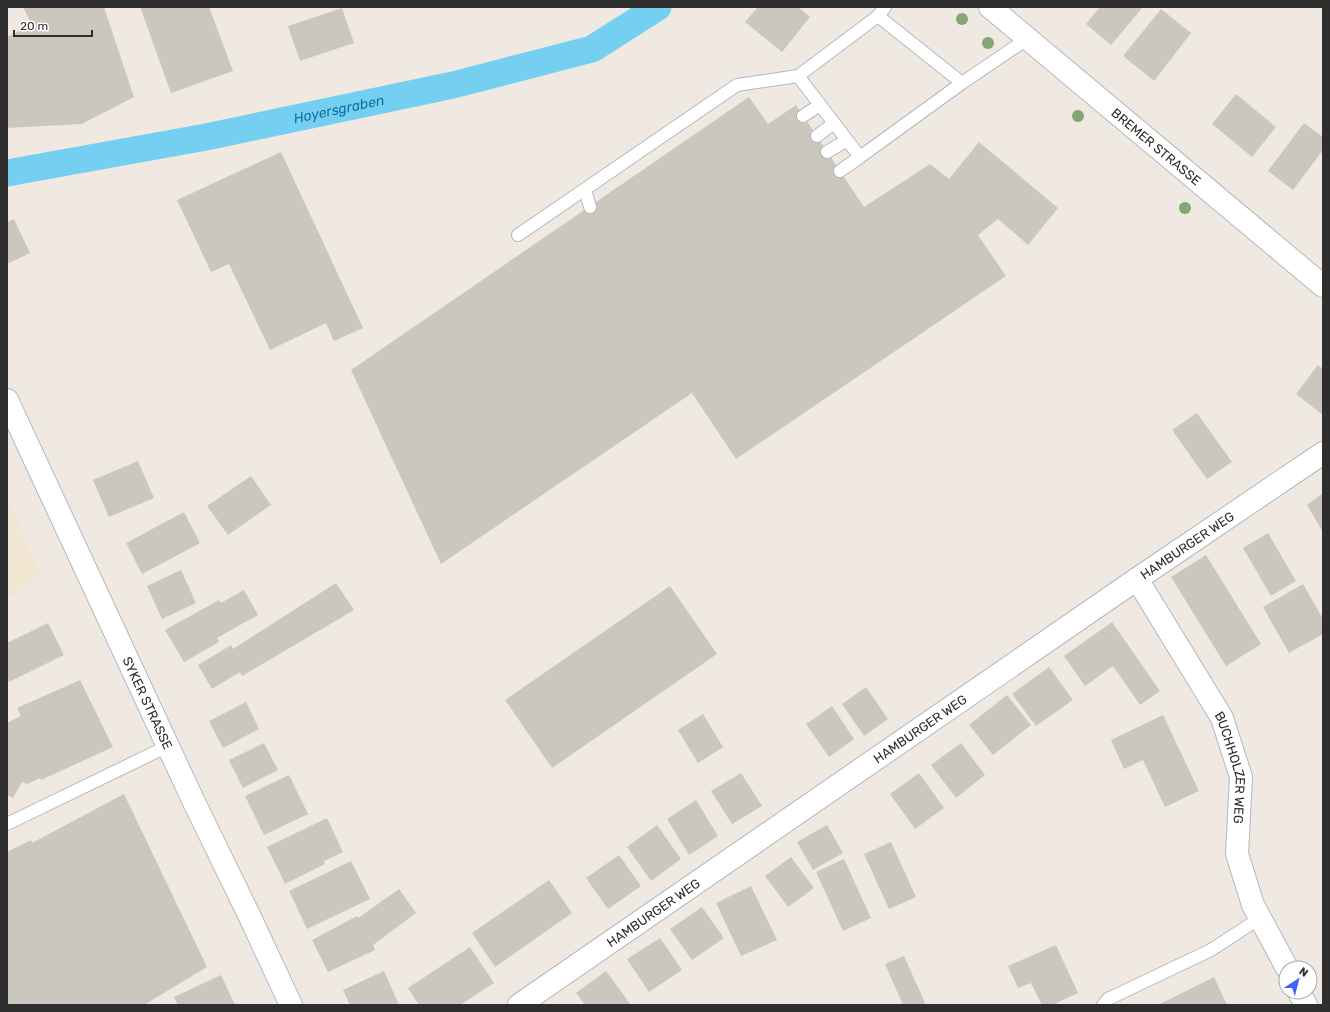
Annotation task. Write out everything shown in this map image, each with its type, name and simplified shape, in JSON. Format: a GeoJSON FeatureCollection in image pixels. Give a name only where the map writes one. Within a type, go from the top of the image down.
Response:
{"type":"FeatureCollection","features":[{"type":"Feature","properties":{"kind":"street","name":"BREMER STRASSE"},"geometry":{"type":"LineString","coordinates":[[990,7],[1323,286]]}},
{"type":"Feature","properties":{"kind":"street","name":"SYKER STRASSE"},"geometry":{"type":"LineString","coordinates":[[7,400],[168,746],[291,1005]]}},
{"type":"Feature","properties":{"kind":"street","name":"HAMBURGER WEG"},"geometry":{"type":"LineString","coordinates":[[519,1005],[1137,579],[1323,453]]}},
{"type":"Feature","properties":{"kind":"street","name":"BUCHHOLZER WEG"},"geometry":{"type":"LineString","coordinates":[[1137,579],[1222,718],[1241,777],[1237,854],[1253,905],[1282,960]]}},
{"type":"Feature","properties":{"kind":"lane"},"geometry":{"type":"LineString","coordinates":[[518,234],[737,85],[798,76],[881,12],[962,83]]}},
{"type":"Feature","properties":{"kind":"lane"},"geometry":{"type":"LineString","coordinates":[[840,171],[1027,38]]}},
{"type":"Feature","properties":{"kind":"lane"},"geometry":{"type":"LineString","coordinates":[[798,76],[860,157]]}},
{"type":"Feature","properties":{"kind":"lane"},"geometry":{"type":"LineString","coordinates":[[803,116],[820,105]]}},
{"type":"Feature","properties":{"kind":"lane"},"geometry":{"type":"LineString","coordinates":[[817,136],[834,123]]}},
{"type":"Feature","properties":{"kind":"lane"},"geometry":{"type":"LineString","coordinates":[[827,152],[847,140]]}},
{"type":"Feature","properties":{"kind":"lane"},"geometry":{"type":"LineString","coordinates":[[585,189],[590,207]]}},
{"type":"Feature","properties":{"kind":"lane"},"geometry":{"type":"LineString","coordinates":[[7,824],[168,746]]}},
{"type":"Feature","properties":{"kind":"lane"},"geometry":{"type":"LineString","coordinates":[[1103,1005],[1108,1000],[1211,950],[1260,918]]}},
{"type":"Feature","properties":{"kind":"shaded area"},"geometry":{"type":"Polygon","coordinates":[[[7,500],[41,574],[7,599],[7,500]]]}},
{"type":"Feature","properties":{"kind":"building"},"geometry":{"type":"Polygon","coordinates":[[[23,7],[104,7],[134,97],[82,124],[7,128],[7,37],[32,25],[23,7]]]}},
{"type":"Feature","properties":{"kind":"building"},"geometry":{"type":"Polygon","coordinates":[[[140,7],[209,7],[233,71],[171,93],[140,7]]]}},
{"type":"Feature","properties":{"kind":"building"},"geometry":{"type":"Polygon","coordinates":[[[758,7],[798,7],[810,17],[782,52],[745,22],[758,7]]]}},
{"type":"Feature","properties":{"kind":"building"},"geometry":{"type":"Polygon","coordinates":[[[1100,7],[1143,7],[1111,45],[1086,24],[1100,7]]]}},
{"type":"Feature","properties":{"kind":"building"},"geometry":{"type":"Polygon","coordinates":[[[342,8],[354,43],[300,61],[288,26],[342,8]]]}},
{"type":"Feature","properties":{"kind":"building"},"geometry":{"type":"Polygon","coordinates":[[[1161,9],[1191,33],[1154,81],[1123,56],[1161,9]]]}},
{"type":"Feature","properties":{"kind":"building"},"geometry":{"type":"Polygon","coordinates":[[[1236,94],[1276,127],[1252,157],[1212,124],[1236,94]]]}},
{"type":"Feature","properties":{"kind":"building"},"geometry":{"type":"Polygon","coordinates":[[[749,97],[768,124],[796,105],[864,207],[930,164],[949,179],[979,142],[1058,208],[1028,245],[998,219],[978,235],[1006,276],[736,459],[692,393],[441,564],[351,370],[749,97]]]}},
{"type":"Feature","properties":{"kind":"building"},"geometry":{"type":"Polygon","coordinates":[[[1304,123],[1323,137],[1323,150],[1293,190],[1268,171],[1304,123]]]}},
{"type":"Feature","properties":{"kind":"building"},"geometry":{"type":"Polygon","coordinates":[[[281,152],[363,328],[334,341],[326,323],[270,350],[229,264],[211,272],[177,200],[281,152]]]}},
{"type":"Feature","properties":{"kind":"building"},"geometry":{"type":"Polygon","coordinates":[[[14,219],[30,253],[7,264],[7,222],[14,219]]]}},
{"type":"Feature","properties":{"kind":"building"},"geometry":{"type":"Polygon","coordinates":[[[1318,365],[1323,369],[1323,415],[1296,394],[1318,365]]]}},
{"type":"Feature","properties":{"kind":"building"},"geometry":{"type":"Polygon","coordinates":[[[1197,413],[1232,462],[1207,479],[1172,430],[1197,413]]]}},
{"type":"Feature","properties":{"kind":"building"},"geometry":{"type":"Polygon","coordinates":[[[138,461],[154,498],[109,517],[93,480],[138,461]]]}},
{"type":"Feature","properties":{"kind":"building"},"geometry":{"type":"Polygon","coordinates":[[[251,476],[271,505],[228,535],[207,506],[251,476]]]}},
{"type":"Feature","properties":{"kind":"building"},"geometry":{"type":"Polygon","coordinates":[[[1323,493],[1323,532],[1307,505],[1323,493]]]}},
{"type":"Feature","properties":{"kind":"building"},"geometry":{"type":"Polygon","coordinates":[[[184,512],[200,543],[142,574],[126,543],[184,512]]]}},
{"type":"Feature","properties":{"kind":"building"},"geometry":{"type":"Polygon","coordinates":[[[1268,533],[1296,581],[1271,596],[1243,548],[1268,533]]]}},
{"type":"Feature","properties":{"kind":"building"},"geometry":{"type":"Polygon","coordinates":[[[1206,555],[1261,644],[1226,666],[1171,577],[1206,555]]]}},
{"type":"Feature","properties":{"kind":"building"},"geometry":{"type":"Polygon","coordinates":[[[181,570],[196,603],[162,619],[147,586],[181,570]]]}},
{"type":"Feature","properties":{"kind":"building"},"geometry":{"type":"Polygon","coordinates":[[[336,583],[354,610],[242,676],[240,672],[212,689],[198,665],[231,645],[233,649],[336,583]]]}},
{"type":"Feature","properties":{"kind":"building"},"geometry":{"type":"Polygon","coordinates":[[[1303,584],[1323,619],[1323,634],[1289,653],[1263,607],[1303,584]]]}},
{"type":"Feature","properties":{"kind":"building"},"geometry":{"type":"Polygon","coordinates":[[[670,586],[717,654],[552,768],[505,700],[670,586]]]}},
{"type":"Feature","properties":{"kind":"building"},"geometry":{"type":"Polygon","coordinates":[[[244,590],[258,615],[217,638],[219,642],[184,662],[165,630],[219,600],[221,603],[244,590]]]}},
{"type":"Feature","properties":{"kind":"building"},"geometry":{"type":"Polygon","coordinates":[[[1112,622],[1160,691],[1140,705],[1113,666],[1085,686],[1064,656],[1112,622]]]}},
{"type":"Feature","properties":{"kind":"building"},"geometry":{"type":"Polygon","coordinates":[[[48,623],[64,655],[9,682],[7,677],[7,643],[48,623]]]}},
{"type":"Feature","properties":{"kind":"building"},"geometry":{"type":"Polygon","coordinates":[[[1049,667],[1073,700],[1036,726],[1012,694],[1049,667]]]}},
{"type":"Feature","properties":{"kind":"building"},"geometry":{"type":"Polygon","coordinates":[[[80,680],[113,747],[41,780],[40,778],[27,784],[22,782],[13,798],[7,795],[7,723],[21,716],[17,708],[80,680]]]}},
{"type":"Feature","properties":{"kind":"building"},"geometry":{"type":"Polygon","coordinates":[[[866,687],[888,719],[864,736],[842,704],[866,687]]]}},
{"type":"Feature","properties":{"kind":"building"},"geometry":{"type":"Polygon","coordinates":[[[1007,695],[1031,725],[993,755],[969,725],[1007,695]]]}},
{"type":"Feature","properties":{"kind":"building"},"geometry":{"type":"Polygon","coordinates":[[[246,702],[259,729],[223,748],[209,721],[246,702]]]}},
{"type":"Feature","properties":{"kind":"building"},"geometry":{"type":"Polygon","coordinates":[[[832,706],[854,739],[829,757],[806,724],[832,706]]]}},
{"type":"Feature","properties":{"kind":"building"},"geometry":{"type":"Polygon","coordinates":[[[703,714],[723,747],[698,763],[678,730],[703,714]]]}},
{"type":"Feature","properties":{"kind":"building"},"geometry":{"type":"Polygon","coordinates":[[[1163,715],[1199,791],[1165,807],[1143,760],[1124,769],[1111,740],[1163,715]]]}},
{"type":"Feature","properties":{"kind":"building"},"geometry":{"type":"Polygon","coordinates":[[[264,743],[278,770],[243,788],[229,760],[264,743]]]}},
{"type":"Feature","properties":{"kind":"building"},"geometry":{"type":"Polygon","coordinates":[[[961,743],[985,775],[956,798],[931,765],[961,743]]]}},
{"type":"Feature","properties":{"kind":"building"},"geometry":{"type":"Polygon","coordinates":[[[741,773],[762,806],[732,824],[711,791],[741,773]]]}},
{"type":"Feature","properties":{"kind":"building"},"geometry":{"type":"Polygon","coordinates":[[[919,773],[944,808],[915,829],[890,794],[919,773]]]}},
{"type":"Feature","properties":{"kind":"building"},"geometry":{"type":"Polygon","coordinates":[[[289,775],[308,814],[264,835],[245,796],[289,775]]]}},
{"type":"Feature","properties":{"kind":"building"},"geometry":{"type":"Polygon","coordinates":[[[124,794],[207,967],[144,1005],[7,1005],[7,852],[31,840],[32,843],[124,794]]]}},
{"type":"Feature","properties":{"kind":"building"},"geometry":{"type":"Polygon","coordinates":[[[696,800],[718,836],[689,855],[667,819],[696,800]]]}},
{"type":"Feature","properties":{"kind":"building"},"geometry":{"type":"Polygon","coordinates":[[[327,818],[343,852],[324,861],[325,864],[285,884],[267,847],[327,818]]]}},
{"type":"Feature","properties":{"kind":"building"},"geometry":{"type":"Polygon","coordinates":[[[657,825],[681,859],[651,881],[627,847],[657,825]]]}},
{"type":"Feature","properties":{"kind":"building"},"geometry":{"type":"Polygon","coordinates":[[[827,825],[843,853],[813,870],[797,842],[827,825]]]}},
{"type":"Feature","properties":{"kind":"building"},"geometry":{"type":"Polygon","coordinates":[[[891,842],[916,897],[889,909],[864,854],[891,842]]]}},
{"type":"Feature","properties":{"kind":"building"},"geometry":{"type":"Polygon","coordinates":[[[619,855],[641,886],[608,909],[586,878],[619,855]]]}},
{"type":"Feature","properties":{"kind":"building"},"geometry":{"type":"Polygon","coordinates":[[[791,857],[814,888],[788,907],[765,876],[791,857]]]}},
{"type":"Feature","properties":{"kind":"building"},"geometry":{"type":"Polygon","coordinates":[[[844,859],[871,918],[843,931],[816,872],[844,859]]]}},
{"type":"Feature","properties":{"kind":"building"},"geometry":{"type":"Polygon","coordinates":[[[351,861],[370,899],[307,929],[289,891],[351,861]]]}},
{"type":"Feature","properties":{"kind":"building"},"geometry":{"type":"Polygon","coordinates":[[[549,880],[572,913],[495,967],[472,933],[549,880]]]}},
{"type":"Feature","properties":{"kind":"building"},"geometry":{"type":"Polygon","coordinates":[[[751,886],[777,940],[741,956],[716,903],[751,886]]]}},
{"type":"Feature","properties":{"kind":"building"},"geometry":{"type":"Polygon","coordinates":[[[399,889],[416,913],[373,945],[375,950],[328,972],[312,940],[357,916],[358,918],[399,889]]]}},
{"type":"Feature","properties":{"kind":"building"},"geometry":{"type":"Polygon","coordinates":[[[702,907],[724,938],[692,960],[670,929],[702,907]]]}},
{"type":"Feature","properties":{"kind":"building"},"geometry":{"type":"Polygon","coordinates":[[[660,938],[682,970],[649,992],[627,959],[660,938]]]}},
{"type":"Feature","properties":{"kind":"building"},"geometry":{"type":"Polygon","coordinates":[[[1056,945],[1078,993],[1052,1005],[1042,1005],[1031,983],[1018,988],[1008,966],[1056,945]]]}},
{"type":"Feature","properties":{"kind":"building"},"geometry":{"type":"Polygon","coordinates":[[[470,947],[494,983],[460,1005],[419,1005],[408,988],[470,947]]]}},
{"type":"Feature","properties":{"kind":"building"},"geometry":{"type":"Polygon","coordinates":[[[904,956],[926,1005],[903,1005],[885,964],[904,956]]]}},
{"type":"Feature","properties":{"kind":"building"},"geometry":{"type":"Polygon","coordinates":[[[384,971],[399,1005],[350,1005],[343,990],[384,971]]]}},
{"type":"Feature","properties":{"kind":"building"},"geometry":{"type":"Polygon","coordinates":[[[606,971],[631,1005],[585,1005],[576,993],[606,971]]]}},
{"type":"Feature","properties":{"kind":"building"},"geometry":{"type":"Polygon","coordinates":[[[221,975],[235,1005],[178,1005],[174,997],[221,975]]]}},
{"type":"Feature","properties":{"kind":"building"},"geometry":{"type":"Polygon","coordinates":[[[1214,977],[1227,1005],[1158,1005],[1214,977]]]}},
{"type":"Feature","properties":{"kind":"waterway","name":"Hoyersgraben"},"geometry":{"type":"LineString","coordinates":[[7,173],[206,137],[453,85],[592,49],[658,7]]}}]}
